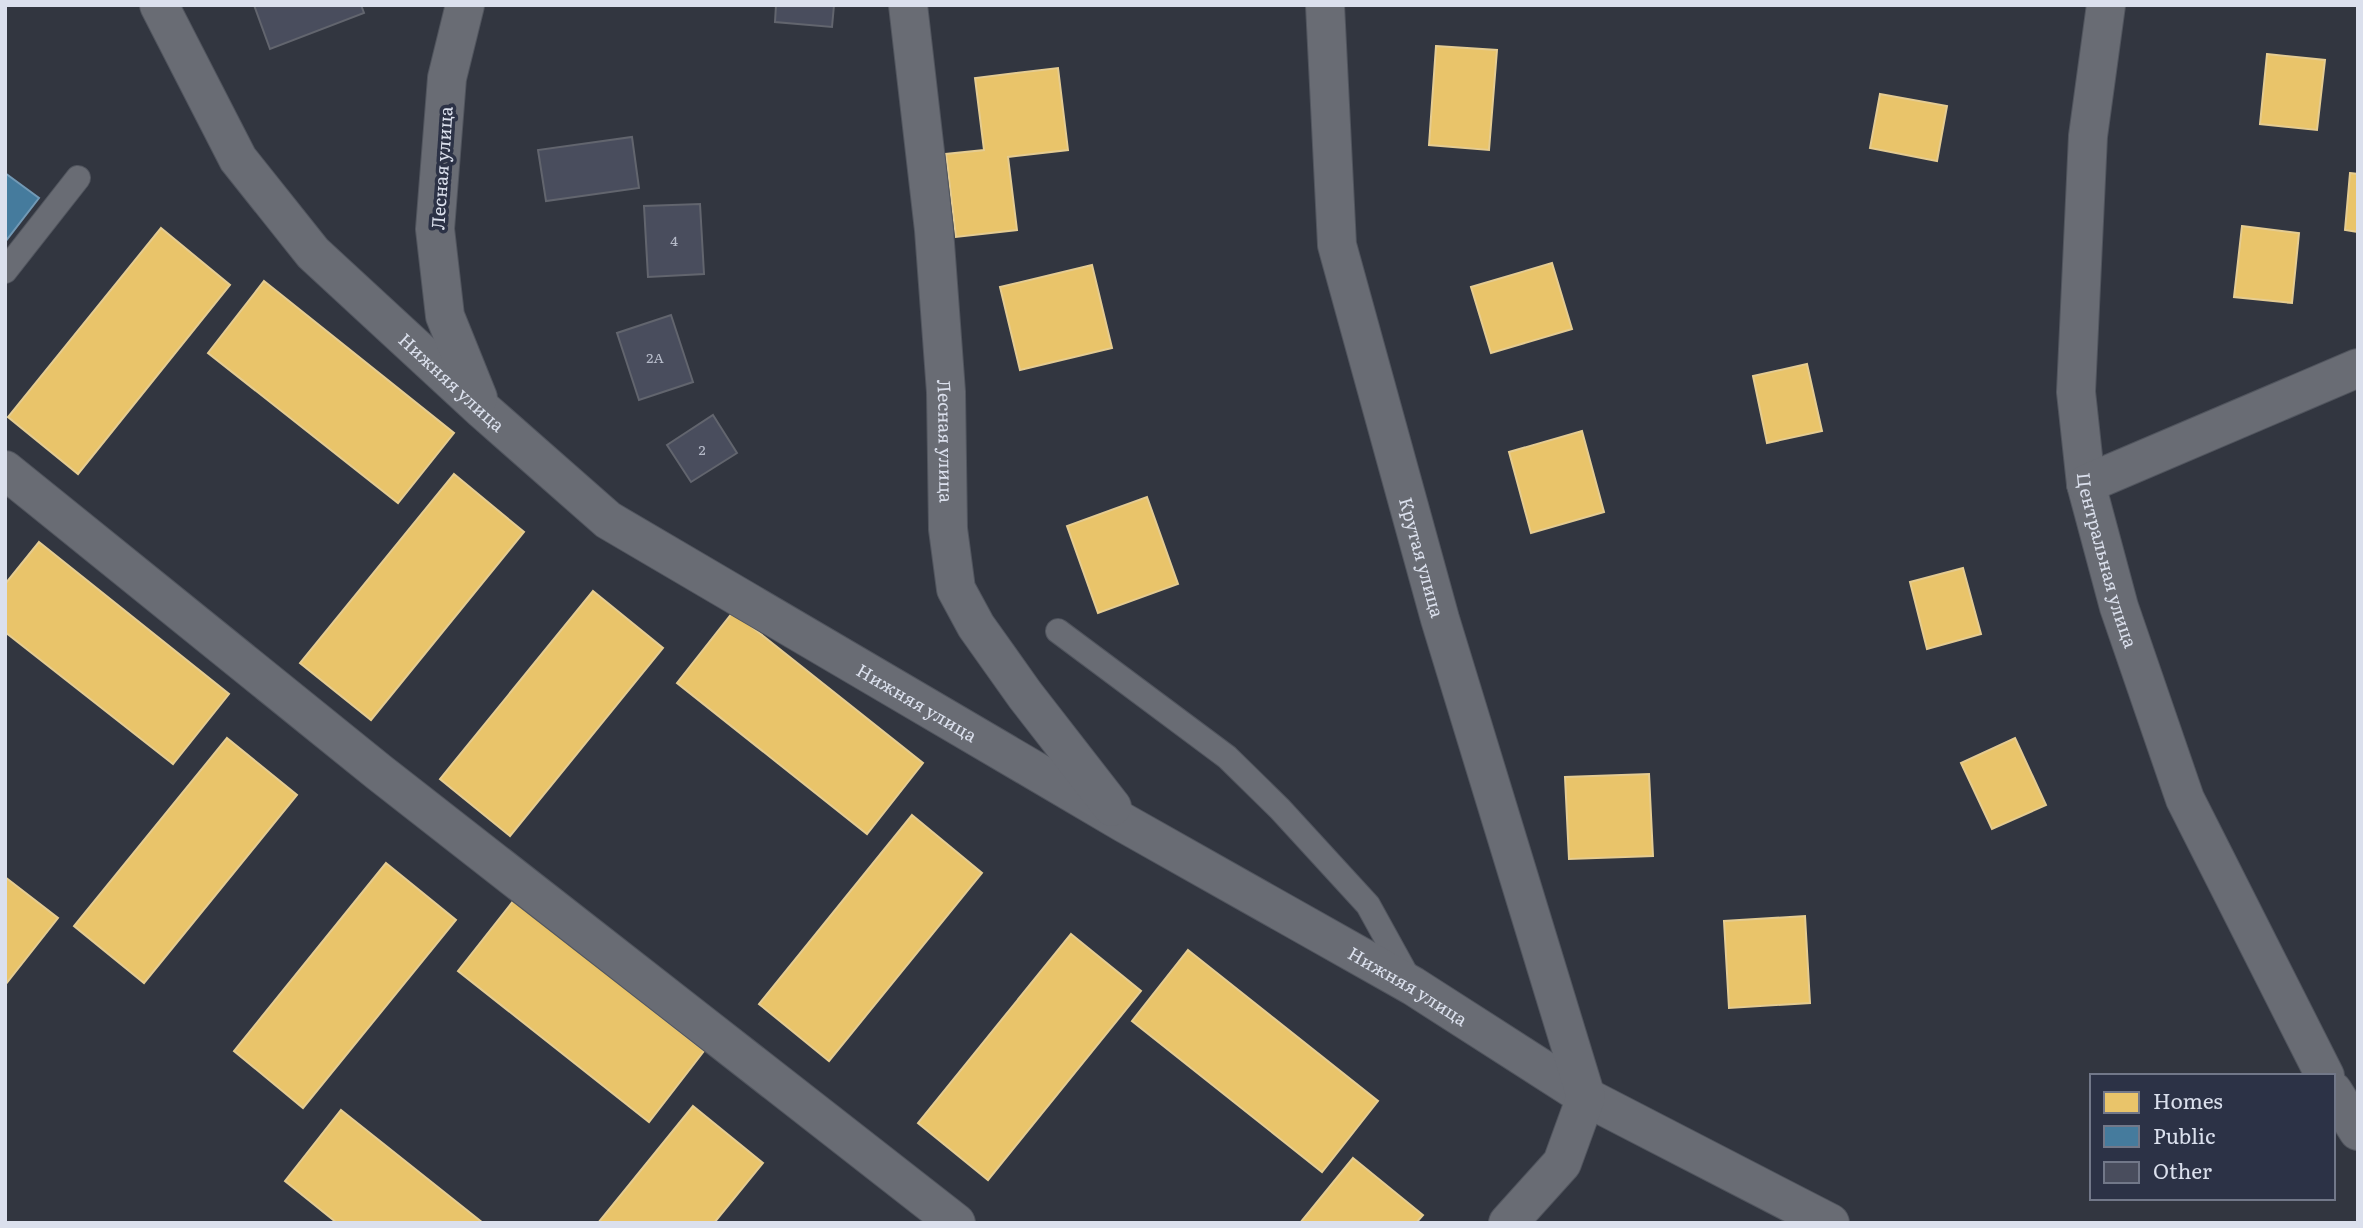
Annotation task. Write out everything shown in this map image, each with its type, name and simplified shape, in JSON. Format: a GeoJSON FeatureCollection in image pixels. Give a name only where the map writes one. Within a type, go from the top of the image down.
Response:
{"type":"FeatureCollection","features":[{"type":"Feature","properties":{"kind":"street","name":"Нижняя улица"},"geometry":{"type":"LineString","coordinates":[[159,5],[239,159],[313,253],[483,410],[608,520],[1124,823],[1413,986],[1586,1097],[1830,1223]]}},
{"type":"Feature","properties":{"kind":"street","name":"Лесная улица"},"geometry":{"type":"LineString","coordinates":[[465,5],[447,78],[435,229],[445,316],[483,410]]}},
{"type":"Feature","properties":{"kind":"street","name":"Лесная улица"},"geometry":{"type":"LineString","coordinates":[[908,5],[934,230],[946,392],[948,529],[957,589],[976,626],[1025,695],[1124,823]]}},
{"type":"Feature","properties":{"kind":"street","name":"Крутая улица"},"geometry":{"type":"LineString","coordinates":[[1325,5],[1337,245],[1440,619],[1586,1097]]}},
{"type":"Feature","properties":{"kind":"street","name":"Центральная улица"},"geometry":{"type":"LineString","coordinates":[[2106,5],[2088,136],[2076,392],[2086,484],[2119,607],[2185,799],[2324,1074]]}},
{"type":"Feature","properties":{"kind":"street"},"geometry":{"type":"LineString","coordinates":[[2086,484],[2358,368]]}},
{"type":"Feature","properties":{"kind":"street"},"geometry":{"type":"LineString","coordinates":[[5,470],[380,773],[956,1223]]}},
{"type":"Feature","properties":{"kind":"street"},"geometry":{"type":"LineString","coordinates":[[2335,1094],[2358,1131]]}},
{"type":"Feature","properties":{"kind":"street"},"geometry":{"type":"LineString","coordinates":[[1508,1223],[1562,1163],[1586,1097]]}},
{"type":"Feature","properties":{"kind":"lane"},"geometry":{"type":"LineString","coordinates":[[5,271],[78,178]]}},
{"type":"Feature","properties":{"kind":"lane"},"geometry":{"type":"LineString","coordinates":[[1058,631],[1227,757],[1280,809],[1368,905],[1413,986]]}},
{"type":"Feature","properties":{"kind":"building: Homes"},"geometry":{"type":"Polygon","coordinates":[[[1436,46],[1497,50],[1489,150],[1429,145],[1436,46]]]}},
{"type":"Feature","properties":{"kind":"building: Homes"},"geometry":{"type":"Polygon","coordinates":[[[2267,54],[2325,60],[2317,130],[2260,124],[2267,54]]]}},
{"type":"Feature","properties":{"kind":"building: Homes"},"geometry":{"type":"Polygon","coordinates":[[[1058,68],[1068,150],[1008,157],[1017,230],[956,237],[946,154],[984,150],[975,78],[1058,68]]]}},
{"type":"Feature","properties":{"kind":"building: Homes"},"geometry":{"type":"Polygon","coordinates":[[[1880,94],[1947,106],[1937,161],[1870,148],[1880,94]]]}},
{"type":"Feature","properties":{"kind":"building: Homes"},"geometry":{"type":"Polygon","coordinates":[[[2350,173],[2358,174],[2358,232],[2345,230],[2350,173]]]}},
{"type":"Feature","properties":{"kind":"building: Homes"},"geometry":{"type":"Polygon","coordinates":[[[2242,226],[2299,233],[2292,303],[2234,297],[2242,226]]]}},
{"type":"Feature","properties":{"kind":"building: Homes"},"geometry":{"type":"Polygon","coordinates":[[[161,228],[230,285],[78,474],[8,417],[161,228]]]}},
{"type":"Feature","properties":{"kind":"building: Homes"},"geometry":{"type":"Polygon","coordinates":[[[1552,263],[1572,329],[1491,353],[1471,287],[1552,263]]]}},
{"type":"Feature","properties":{"kind":"building: Homes"},"geometry":{"type":"Polygon","coordinates":[[[1092,265],[1112,348],[1020,370],[1000,287],[1092,265]]]}},
{"type":"Feature","properties":{"kind":"building: Homes"},"geometry":{"type":"Polygon","coordinates":[[[264,281],[454,433],[398,503],[208,353],[264,281]]]}},
{"type":"Feature","properties":{"kind":"building: Homes"},"geometry":{"type":"Polygon","coordinates":[[[1807,364],[1822,431],[1767,443],[1753,376],[1807,364]]]}},
{"type":"Feature","properties":{"kind":"building: Homes"},"geometry":{"type":"Polygon","coordinates":[[[1582,431],[1604,512],[1531,533],[1509,452],[1582,431]]]}},
{"type":"Feature","properties":{"kind":"building: Homes"},"geometry":{"type":"Polygon","coordinates":[[[454,474],[524,532],[371,720],[300,663],[454,474]]]}},
{"type":"Feature","properties":{"kind":"building: Homes"},"geometry":{"type":"Polygon","coordinates":[[[1147,497],[1178,584],[1098,613],[1067,526],[1147,497]]]}},
{"type":"Feature","properties":{"kind":"building: Homes"},"geometry":{"type":"Polygon","coordinates":[[[39,542],[229,694],[173,764],[5,632],[5,584],[39,542]]]}},
{"type":"Feature","properties":{"kind":"building: Homes"},"geometry":{"type":"Polygon","coordinates":[[[1963,568],[1981,634],[1927,649],[1910,582],[1963,568]]]}},
{"type":"Feature","properties":{"kind":"building: Homes"},"geometry":{"type":"Polygon","coordinates":[[[593,591],[663,648],[510,836],[440,779],[593,591]]]}},
{"type":"Feature","properties":{"kind":"building: Homes"},"geometry":{"type":"Polygon","coordinates":[[[733,612],[923,763],[867,834],[677,683],[733,612]]]}},
{"type":"Feature","properties":{"kind":"building: Homes"},"geometry":{"type":"Polygon","coordinates":[[[227,738],[297,795],[144,983],[74,926],[227,738]]]}},
{"type":"Feature","properties":{"kind":"building: Homes"},"geometry":{"type":"Polygon","coordinates":[[[2015,738],[2046,805],[1992,829],[1961,763],[2015,738]]]}},
{"type":"Feature","properties":{"kind":"building: Homes"},"geometry":{"type":"Polygon","coordinates":[[[1649,774],[1653,856],[1569,859],[1565,777],[1649,774]]]}},
{"type":"Feature","properties":{"kind":"building: Homes"},"geometry":{"type":"Polygon","coordinates":[[[912,815],[982,873],[829,1061],[759,1004],[912,815]]]}},
{"type":"Feature","properties":{"kind":"building: Homes"},"geometry":{"type":"Polygon","coordinates":[[[386,863],[456,920],[303,1108],[234,1051],[386,863]]]}},
{"type":"Feature","properties":{"kind":"building: Homes"},"geometry":{"type":"Polygon","coordinates":[[[5,877],[58,918],[5,985],[5,877]]]}},
{"type":"Feature","properties":{"kind":"building: Homes"},"geometry":{"type":"Polygon","coordinates":[[[514,900],[704,1051],[649,1122],[458,971],[514,900]]]}},
{"type":"Feature","properties":{"kind":"building: Homes"},"geometry":{"type":"Polygon","coordinates":[[[1805,916],[1810,1003],[1729,1008],[1724,921],[1805,916]]]}},
{"type":"Feature","properties":{"kind":"building: Homes"},"geometry":{"type":"Polygon","coordinates":[[[1071,934],[1141,991],[988,1180],[918,1123],[1071,934]]]}},
{"type":"Feature","properties":{"kind":"building: Homes"},"geometry":{"type":"Polygon","coordinates":[[[1188,950],[1378,1101],[1322,1172],[1132,1021],[1188,950]]]}},
{"type":"Feature","properties":{"kind":"building: Homes"},"geometry":{"type":"Polygon","coordinates":[[[693,1106],[763,1163],[714,1223],[598,1223],[693,1106]]]}},
{"type":"Feature","properties":{"kind":"building: Homes"},"geometry":{"type":"Polygon","coordinates":[[[341,1110],[483,1223],[337,1223],[285,1181],[341,1110]]]}},
{"type":"Feature","properties":{"kind":"building: Homes"},"geometry":{"type":"Polygon","coordinates":[[[1353,1158],[1423,1215],[1416,1223],[1300,1223],[1353,1158]]]}},
{"type":"Feature","properties":{"kind":"building: Public"},"geometry":{"type":"Polygon","coordinates":[[[5,173],[39,198],[5,242],[5,173]]]}},
{"type":"Feature","properties":{"kind":"building: Other"},"geometry":{"type":"Polygon","coordinates":[[[254,5],[361,5],[364,13],[270,49],[254,5]]]}},
{"type":"Feature","properties":{"kind":"building: Other"},"geometry":{"type":"Polygon","coordinates":[[[776,5],[834,5],[832,27],[775,22],[776,5]]]}},
{"type":"Feature","properties":{"kind":"building: Other"},"geometry":{"type":"Polygon","coordinates":[[[632,137],[639,188],[546,201],[538,150],[632,137]]]}},
{"type":"Feature","properties":{"kind":"building: Other"},"geometry":{"type":"Polygon","coordinates":[[[700,204],[704,274],[648,277],[644,206],[700,204]]]}},
{"type":"Feature","properties":{"kind":"building: Other"},"geometry":{"type":"Polygon","coordinates":[[[671,315],[693,382],[639,400],[617,333],[671,315]]]}},
{"type":"Feature","properties":{"kind":"building: Other"},"geometry":{"type":"Polygon","coordinates":[[[713,415],[737,453],[691,482],[667,445],[713,415]]]}}]}
